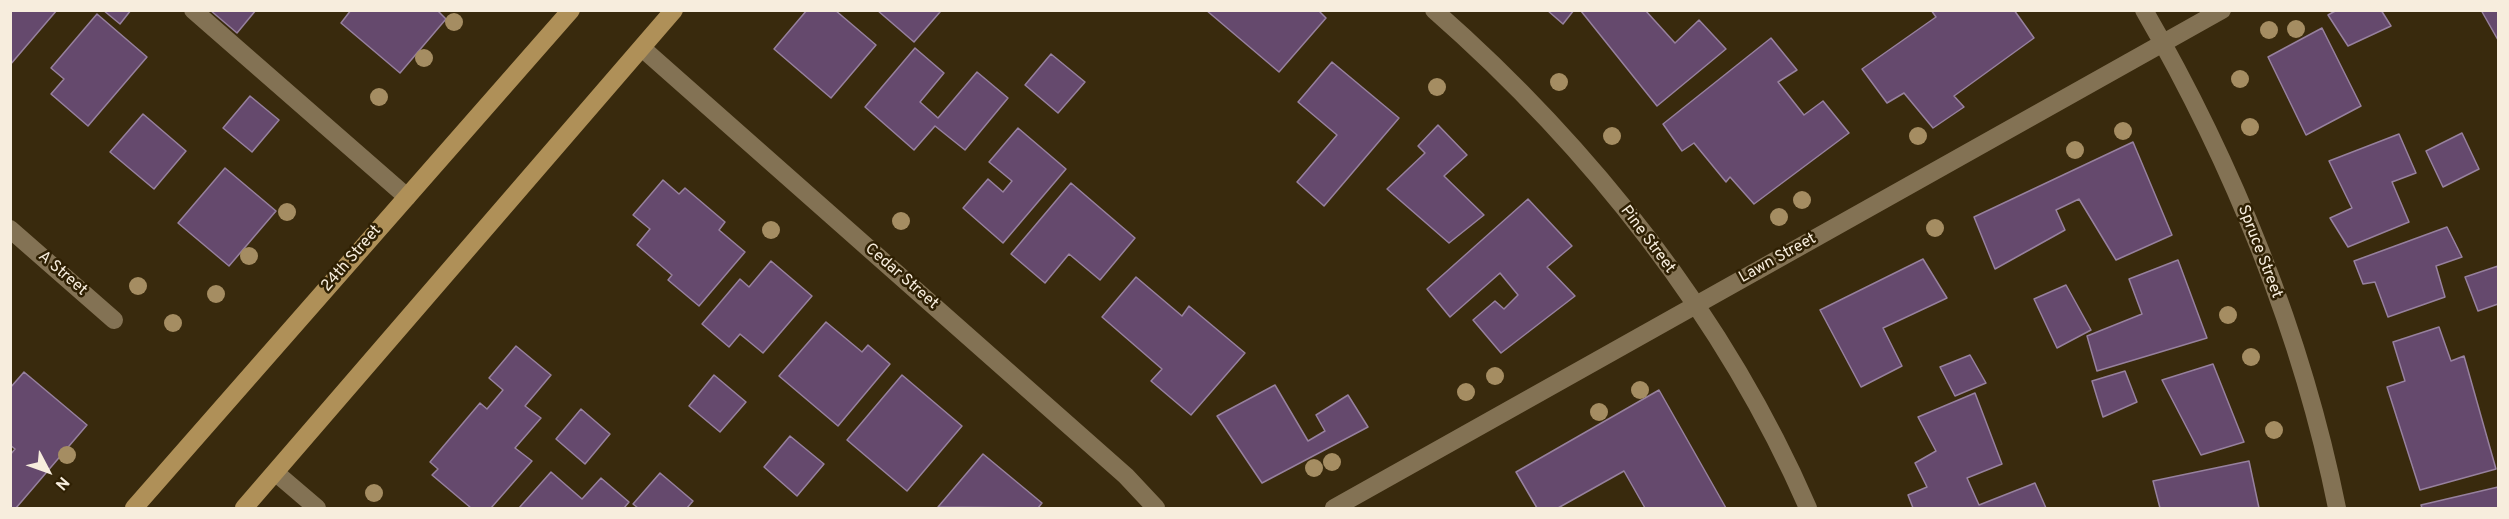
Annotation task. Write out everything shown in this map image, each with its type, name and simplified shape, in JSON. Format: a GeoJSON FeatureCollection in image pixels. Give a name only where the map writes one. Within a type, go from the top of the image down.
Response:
{"type":"FeatureCollection","features":[{"type":"Feature","properties":{"kind":"main road","name":"24th Street"},"geometry":{"type":"LineString","coordinates":[[134,508],[571,10]]}},
{"type":"Feature","properties":{"kind":"main road"},"geometry":{"type":"LineString","coordinates":[[244,508],[674,10]]}},
{"type":"Feature","properties":{"kind":"street"},"geometry":{"type":"LineString","coordinates":[[193,10],[407,197]]}},
{"type":"Feature","properties":{"kind":"street","name":"Pine Street"},"geometry":{"type":"LineString","coordinates":[[1434,10],[1479,50],[1551,123],[1635,221],[1695,306],[1750,393],[1808,508]]}},
{"type":"Feature","properties":{"kind":"street","name":"Spruce Street"},"geometry":{"type":"LineString","coordinates":[[2144,10],[2216,147],[2262,254],[2300,364],[2337,508]]}},
{"type":"Feature","properties":{"kind":"street","name":"Lawn Street"},"geometry":{"type":"LineString","coordinates":[[1334,508],[2222,10]]}},
{"type":"Feature","properties":{"kind":"street","name":"Cedar Street"},"geometry":{"type":"LineString","coordinates":[[642,48],[1117,468],[1156,508]]}},
{"type":"Feature","properties":{"kind":"street","name":"A Street"},"geometry":{"type":"LineString","coordinates":[[10,229],[114,320]]}},
{"type":"Feature","properties":{"kind":"street"},"geometry":{"type":"LineString","coordinates":[[276,473],[317,508]]}},
{"type":"Feature","properties":{"kind":"building"},"geometry":{"type":"Polygon","coordinates":[[[10,10],[57,10],[10,65],[10,10]]]}},
{"type":"Feature","properties":{"kind":"building"},"geometry":{"type":"Polygon","coordinates":[[[103,10],[131,10],[120,24],[103,10]]]}},
{"type":"Feature","properties":{"kind":"building"},"geometry":{"type":"Polygon","coordinates":[[[210,10],[256,10],[237,33],[210,10]]]}},
{"type":"Feature","properties":{"kind":"building"},"geometry":{"type":"Polygon","coordinates":[[[351,10],[437,10],[446,19],[400,73],[341,23],[351,10]]]}},
{"type":"Feature","properties":{"kind":"building"},"geometry":{"type":"Polygon","coordinates":[[[807,10],[835,10],[876,45],[831,98],[774,49],[807,10]]]}},
{"type":"Feature","properties":{"kind":"building"},"geometry":{"type":"Polygon","coordinates":[[[877,10],[938,10],[940,12],[914,42],[877,10]]]}},
{"type":"Feature","properties":{"kind":"building"},"geometry":{"type":"Polygon","coordinates":[[[1206,10],[1318,10],[1326,18],[1279,72],[1206,10]]]}},
{"type":"Feature","properties":{"kind":"building"},"geometry":{"type":"Polygon","coordinates":[[[1547,10],[1574,10],[1563,24],[1547,10]]]}},
{"type":"Feature","properties":{"kind":"building"},"geometry":{"type":"Polygon","coordinates":[[[1645,10],[1675,43],[1699,20],[1726,49],[1657,106],[1581,11],[1645,10]]]}},
{"type":"Feature","properties":{"kind":"building"},"geometry":{"type":"Polygon","coordinates":[[[1931,10],[2014,10],[2034,38],[1954,96],[1964,107],[1933,128],[1904,93],[1887,103],[1862,69],[1936,17],[1931,10]]]}},
{"type":"Feature","properties":{"kind":"building"},"geometry":{"type":"Polygon","coordinates":[[[2337,10],[2381,10],[2391,26],[2348,46],[2328,15],[2337,10]]]}},
{"type":"Feature","properties":{"kind":"building"},"geometry":{"type":"Polygon","coordinates":[[[2481,10],[2498,10],[2498,40],[2481,10]]]}},
{"type":"Feature","properties":{"kind":"building"},"geometry":{"type":"Polygon","coordinates":[[[97,14],[147,57],[88,126],[51,94],[64,79],[51,68],[97,14]]]}},
{"type":"Feature","properties":{"kind":"building"},"geometry":{"type":"Polygon","coordinates":[[[2322,28],[2361,106],[2306,135],[2268,57],[2322,28]]]}},
{"type":"Feature","properties":{"kind":"building"},"geometry":{"type":"Polygon","coordinates":[[[1771,38],[1797,70],[1778,82],[1804,115],[1823,101],[1849,133],[1754,204],[1730,177],[1726,182],[1694,143],[1682,151],[1663,124],[1771,38]]]}},
{"type":"Feature","properties":{"kind":"building"},"geometry":{"type":"Polygon","coordinates":[[[915,48],[944,73],[920,102],[938,118],[977,72],[1008,98],[965,150],[935,126],[914,150],[865,107],[915,48]]]}},
{"type":"Feature","properties":{"kind":"building"},"geometry":{"type":"Polygon","coordinates":[[[1051,54],[1085,82],[1058,113],[1025,85],[1051,54]]]}},
{"type":"Feature","properties":{"kind":"building"},"geometry":{"type":"Polygon","coordinates":[[[1332,62],[1399,118],[1324,206],[1297,182],[1337,135],[1298,102],[1332,62]]]}},
{"type":"Feature","properties":{"kind":"building"},"geometry":{"type":"Polygon","coordinates":[[[250,96],[279,120],[252,152],[223,128],[250,96]]]}},
{"type":"Feature","properties":{"kind":"building"},"geometry":{"type":"Polygon","coordinates":[[[143,114],[186,151],[154,189],[110,152],[143,114]]]}},
{"type":"Feature","properties":{"kind":"building"},"geometry":{"type":"Polygon","coordinates":[[[1438,125],[1467,155],[1444,176],[1484,215],[1449,243],[1387,189],[1425,153],[1418,146],[1438,125]]]}},
{"type":"Feature","properties":{"kind":"building"},"geometry":{"type":"Polygon","coordinates":[[[1018,128],[1066,169],[1003,243],[963,208],[988,179],[1003,192],[1012,181],[989,162],[1018,128]]]}},
{"type":"Feature","properties":{"kind":"building"},"geometry":{"type":"Polygon","coordinates":[[[2462,133],[2479,169],[2443,187],[2426,151],[2462,133]]]}},
{"type":"Feature","properties":{"kind":"building"},"geometry":{"type":"Polygon","coordinates":[[[2399,134],[2416,173],[2392,182],[2409,222],[2348,247],[2330,218],[2352,208],[2329,161],[2399,134]]]}},
{"type":"Feature","properties":{"kind":"building"},"geometry":{"type":"Polygon","coordinates":[[[2133,142],[2172,235],[2116,260],[2079,199],[2056,210],[2065,230],[1995,269],[1974,217],[2133,142]]]}},
{"type":"Feature","properties":{"kind":"building"},"geometry":{"type":"Polygon","coordinates":[[[225,168],[276,211],[229,266],[178,223],[225,168]]]}},
{"type":"Feature","properties":{"kind":"building"},"geometry":{"type":"Polygon","coordinates":[[[663,180],[679,194],[685,188],[725,222],[719,230],[745,252],[699,306],[668,280],[672,275],[637,245],[650,229],[633,215],[663,180]]]}},
{"type":"Feature","properties":{"kind":"building"},"geometry":{"type":"Polygon","coordinates":[[[1071,183],[1135,238],[1100,280],[1069,254],[1045,283],[1011,254],[1071,183]]]}},
{"type":"Feature","properties":{"kind":"building"},"geometry":{"type":"Polygon","coordinates":[[[1528,199],[1572,246],[1547,267],[1575,296],[1501,353],[1473,320],[1495,301],[1504,309],[1518,295],[1500,273],[1450,317],[1427,289],[1528,199]]]}},
{"type":"Feature","properties":{"kind":"building"},"geometry":{"type":"Polygon","coordinates":[[[2447,227],[2462,257],[2436,266],[2445,297],[2388,317],[2375,282],[2363,284],[2354,261],[2447,227]]]}},
{"type":"Feature","properties":{"kind":"building"},"geometry":{"type":"Polygon","coordinates":[[[1923,259],[1947,298],[1883,328],[1902,366],[1861,387],[1820,310],[1923,259]]]}},
{"type":"Feature","properties":{"kind":"building"},"geometry":{"type":"Polygon","coordinates":[[[2178,260],[2207,338],[2097,371],[2087,336],[2142,314],[2129,279],[2178,260]]]}},
{"type":"Feature","properties":{"kind":"building"},"geometry":{"type":"Polygon","coordinates":[[[771,261],[812,296],[763,353],[740,334],[729,347],[702,324],[740,279],[749,287],[771,261]]]}},
{"type":"Feature","properties":{"kind":"building"},"geometry":{"type":"Polygon","coordinates":[[[2498,266],[2498,304],[2478,311],[2465,277],[2498,266]]]}},
{"type":"Feature","properties":{"kind":"building"},"geometry":{"type":"Polygon","coordinates":[[[1136,277],[1182,316],[1189,306],[1245,353],[1191,415],[1151,381],[1162,369],[1102,317],[1136,277]]]}},
{"type":"Feature","properties":{"kind":"building"},"geometry":{"type":"Polygon","coordinates":[[[2066,285],[2091,330],[2057,348],[2034,299],[2066,285]]]}},
{"type":"Feature","properties":{"kind":"building"},"geometry":{"type":"Polygon","coordinates":[[[826,322],[862,352],[868,345],[890,364],[838,426],[779,376],[826,322]]]}},
{"type":"Feature","properties":{"kind":"building"},"geometry":{"type":"Polygon","coordinates":[[[2439,327],[2451,361],[2464,356],[2496,469],[2420,490],[2387,387],[2405,381],[2393,342],[2439,327]]]}},
{"type":"Feature","properties":{"kind":"building"},"geometry":{"type":"Polygon","coordinates":[[[516,346],[551,375],[525,406],[541,418],[515,448],[532,461],[491,508],[471,508],[432,475],[438,469],[430,462],[480,403],[487,409],[503,390],[489,378],[516,346]]]}},
{"type":"Feature","properties":{"kind":"building"},"geometry":{"type":"Polygon","coordinates":[[[1970,355],[1986,383],[1955,396],[1940,367],[1970,355]]]}},
{"type":"Feature","properties":{"kind":"building"},"geometry":{"type":"Polygon","coordinates":[[[2213,364],[2244,442],[2201,455],[2162,380],[2213,364]]]}},
{"type":"Feature","properties":{"kind":"building"},"geometry":{"type":"Polygon","coordinates":[[[2125,371],[2137,402],[2103,417],[2092,381],[2125,371]]]}},
{"type":"Feature","properties":{"kind":"building"},"geometry":{"type":"Polygon","coordinates":[[[24,372],[87,425],[16,508],[10,508],[10,455],[15,449],[10,445],[10,388],[24,372]]]}},
{"type":"Feature","properties":{"kind":"building"},"geometry":{"type":"Polygon","coordinates":[[[714,375],[746,402],[720,432],[689,406],[714,375]]]}},
{"type":"Feature","properties":{"kind":"building"},"geometry":{"type":"Polygon","coordinates":[[[902,375],[962,426],[907,491],[847,440],[902,375]]]}},
{"type":"Feature","properties":{"kind":"building"},"geometry":{"type":"Polygon","coordinates":[[[1275,385],[1308,441],[1325,431],[1316,415],[1348,395],[1368,427],[1262,483],[1217,416],[1275,385]]]}},
{"type":"Feature","properties":{"kind":"building"},"geometry":{"type":"Polygon","coordinates":[[[1659,390],[1726,508],[1645,508],[1624,471],[1558,508],[1537,508],[1516,472],[1659,390]]]}},
{"type":"Feature","properties":{"kind":"building"},"geometry":{"type":"Polygon","coordinates":[[[1975,393],[2002,464],[1967,478],[1979,505],[2035,483],[2046,508],[1913,508],[1908,495],[1927,487],[1915,463],[1936,451],[1918,417],[1975,393]]]}},
{"type":"Feature","properties":{"kind":"building"},"geometry":{"type":"Polygon","coordinates":[[[581,409],[610,434],[585,464],[556,439],[581,409]]]}},
{"type":"Feature","properties":{"kind":"building"},"geometry":{"type":"Polygon","coordinates":[[[790,436],[824,464],[797,496],[764,467],[790,436]]]}},
{"type":"Feature","properties":{"kind":"building"},"geometry":{"type":"Polygon","coordinates":[[[983,454],[1042,503],[1038,508],[938,507],[983,454]]]}},
{"type":"Feature","properties":{"kind":"building"},"geometry":{"type":"Polygon","coordinates":[[[2249,461],[2259,508],[2160,508],[2153,481],[2249,461]]]}},
{"type":"Feature","properties":{"kind":"building"},"geometry":{"type":"Polygon","coordinates":[[[551,472],[582,499],[601,478],[629,502],[624,508],[519,508],[551,472]]]}},
{"type":"Feature","properties":{"kind":"building"},"geometry":{"type":"Polygon","coordinates":[[[660,473],[693,501],[687,508],[638,508],[633,504],[660,473]]]}},
{"type":"Feature","properties":{"kind":"building"},"geometry":{"type":"Polygon","coordinates":[[[2498,487],[2498,508],[2422,508],[2421,505],[2498,487]]]}}]}
